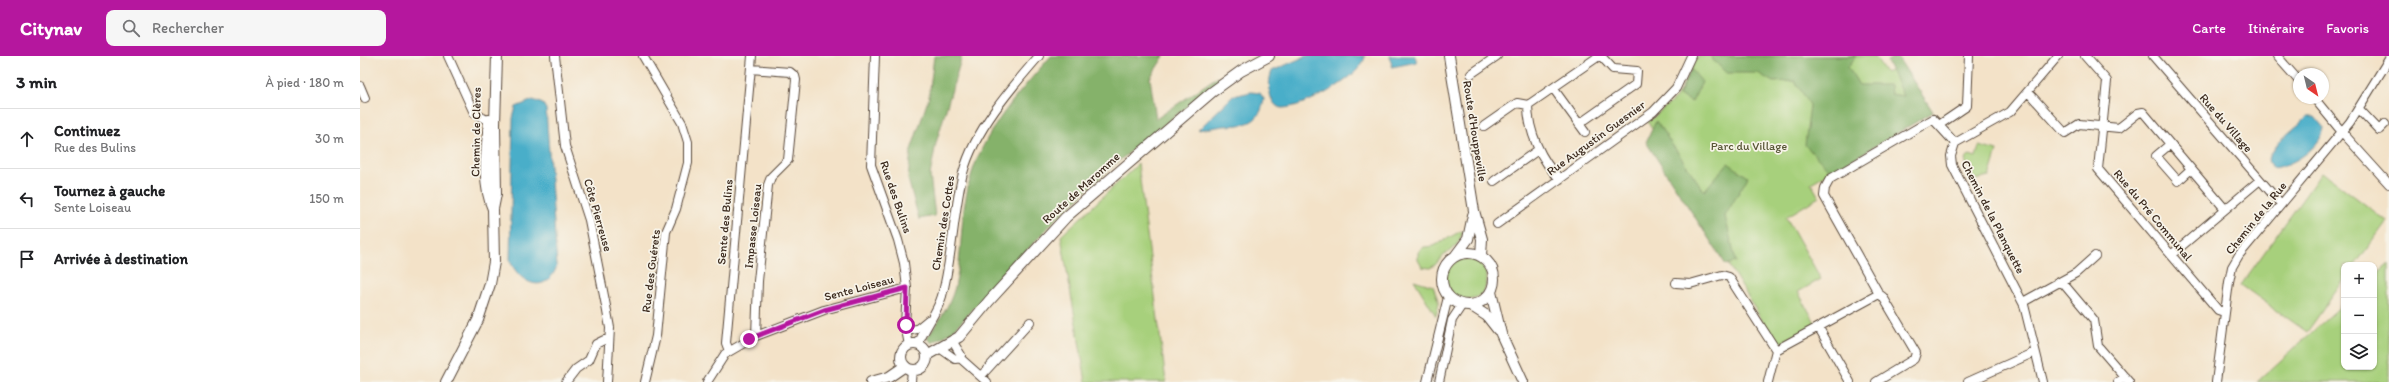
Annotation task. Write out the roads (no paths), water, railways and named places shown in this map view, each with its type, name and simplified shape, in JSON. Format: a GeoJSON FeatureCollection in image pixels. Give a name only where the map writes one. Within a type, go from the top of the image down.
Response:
{"type":"FeatureCollection","features":[{"type":"Feature","properties":{"kind":"street"},"geometry":{"type":"LineString","coordinates":[[448,56],[474,113],[492,123]]}},
{"type":"Feature","properties":{"kind":"street","name":"Chemin de Clères"},"geometry":{"type":"LineString","coordinates":[[491,56],[492,123]]}},
{"type":"Feature","properties":{"kind":"street","name":"Chemin de Clères"},"geometry":{"type":"LineString","coordinates":[[446,382],[478,320],[490,284],[494,262],[493,209],[488,195],[487,153],[492,123],[497,56]]}},
{"type":"Feature","properties":{"kind":"street","name":"Rue des Guérets"},"geometry":{"type":"LineString","coordinates":[[643,56],[682,123],[687,137],[689,154],[687,171],[676,209],[666,232],[656,336],[645,382]]}},
{"type":"Feature","properties":{"kind":"street","name":"Sente des Bulins"},"geometry":{"type":"LineString","coordinates":[[729,351],[726,342],[752,56]]}},
{"type":"Feature","properties":{"kind":"street","name":"Rue des Bulins"},"geometry":{"type":"LineString","coordinates":[[875,56],[871,165],[898,240],[907,288],[906,331],[913,345]]}},
{"type":"Feature","properties":{"kind":"street","name":"Chemin des Cottes"},"geometry":{"type":"LineString","coordinates":[[913,345],[931,317],[943,290],[964,172],[973,149],[992,116],[1039,56]]}},
{"type":"Feature","properties":{"kind":"street","name":"Route de Maromme"},"geometry":{"type":"LineString","coordinates":[[927,355],[953,342],[1066,217],[1218,87],[1241,71],[1269,56]]}},
{"type":"Feature","properties":{"kind":"street","name":"Route d'Houppeville"},"geometry":{"type":"LineString","coordinates":[[1449,56],[1474,211],[1482,239],[1481,256]]}},
{"type":"Feature","properties":{"kind":"street"},"geometry":{"type":"LineString","coordinates":[[1471,74],[1497,56]]}},
{"type":"Feature","properties":{"kind":"street"},"geometry":{"type":"LineString","coordinates":[[1484,126],[1517,103],[1528,105],[1600,56],[1613,69],[1637,71],[1636,84],[1579,124]]}},
{"type":"Feature","properties":{"kind":"street","name":"Rue Augustin Guesnier"},"geometry":{"type":"LineString","coordinates":[[1497,224],[1653,112],[1676,88],[1691,56]]}},
{"type":"Feature","properties":{"kind":"street"},"geometry":{"type":"LineString","coordinates":[[1939,125],[1967,106],[1969,56]]}},
{"type":"Feature","properties":{"kind":"street"},"geometry":{"type":"LineString","coordinates":[[1876,382],[1914,359],[1916,353],[1879,294],[1824,196],[1824,188],[1830,179],[1933,118],[1955,143],[2010,112],[2058,56]]}},
{"type":"Feature","properties":{"kind":"street","name":"Rue du Pré Communal"},"geometry":{"type":"LineString","coordinates":[[2085,56],[2107,81],[2098,169],[2218,310],[2224,312]]}},
{"type":"Feature","properties":{"kind":"street","name":"Rue du Village"},"geometry":{"type":"LineString","coordinates":[[2153,56],[2282,204]]}},
{"type":"Feature","properties":{"kind":"street"},"geometry":{"type":"LineString","coordinates":[[2278,56],[2293,74]]}},
{"type":"Feature","properties":{"kind":"street","name":"Côte Pierreuse"},"geometry":{"type":"LineString","coordinates":[[555,57],[565,146],[589,220],[610,328],[607,382]]}},
{"type":"Feature","properties":{"kind":"street","name":"Chemin de la Rue"},"geometry":{"type":"LineString","coordinates":[[2216,382],[2224,312],[2232,267],[2239,255],[2342,132],[2359,109],[2389,59]]}},
{"type":"Feature","properties":{"kind":"street","name":"Impasse Loiseau"},"geometry":{"type":"LineString","coordinates":[[751,69],[790,72],[795,76],[796,80],[788,160],[771,177],[768,185],[759,274],[756,336]]}},
{"type":"Feature","properties":{"kind":"street"},"geometry":{"type":"LineString","coordinates":[[360,86],[365,98]]}},
{"type":"Feature","properties":{"kind":"street"},"geometry":{"type":"LineString","coordinates":[[1553,88],[1585,132]]}},
{"type":"Feature","properties":{"kind":"street"},"geometry":{"type":"LineString","coordinates":[[2028,92],[2065,133],[2079,124],[2119,128],[2138,113],[2143,112],[2190,170],[2225,209]]}},
{"type":"Feature","properties":{"kind":"street"},"geometry":{"type":"LineString","coordinates":[[2319,104],[2389,184]]}},
{"type":"Feature","properties":{"kind":"street"},"geometry":{"type":"LineString","coordinates":[[1528,105],[1528,113],[1538,150],[1560,179]]}},
{"type":"Feature","properties":{"kind":"street"},"geometry":{"type":"LineString","coordinates":[[2359,109],[2378,130],[2386,124]]}},
{"type":"Feature","properties":{"kind":"street","name":"Chemin de la Planquette"},"geometry":{"type":"LineString","coordinates":[[1955,143],[1951,156],[1952,165],[2023,302],[2042,382]]}},
{"type":"Feature","properties":{"kind":"street"},"geometry":{"type":"LineString","coordinates":[[2169,145],[2156,156],[2178,181],[2190,170]]}},
{"type":"Feature","properties":{"kind":"street"},"geometry":{"type":"LineString","coordinates":[[1494,181],[1538,150]]}},
{"type":"Feature","properties":{"kind":"street"},"geometry":{"type":"LineString","coordinates":[[2171,255],[2260,180]]}},
{"type":"Feature","properties":{"kind":"street","name":"Route d'Houppeville"},"geometry":{"type":"LineString","coordinates":[[1456,255],[1468,239],[1474,211]]}},
{"type":"Feature","properties":{"kind":"street"},"geometry":{"type":"LineString","coordinates":[[1427,382],[1448,297],[1442,283],[1442,275],[1447,262],[1456,255],[1466,253],[1481,256],[1492,269],[1494,278],[1491,292],[1501,334],[1523,382]]}},
{"type":"Feature","properties":{"kind":"street"},"geometry":{"type":"LineString","coordinates":[[2023,302],[2076,274],[2096,256]]}},
{"type":"Feature","properties":{"kind":"street"},"geometry":{"type":"LineString","coordinates":[[1676,283],[1690,284],[1722,275],[1729,277],[1776,350],[1768,382]]}},
{"type":"Feature","properties":{"kind":"street"},"geometry":{"type":"LineString","coordinates":[[2062,282],[2094,320],[2098,346],[2124,380]]}},
{"type":"Feature","properties":{"kind":"street","name":"Sente Loiseau"},"geometry":{"type":"LineString","coordinates":[[729,351],[756,336],[824,310],[907,288]]}},
{"type":"Feature","properties":{"kind":"street"},"geometry":{"type":"LineString","coordinates":[[1439,382],[1452,320],[1466,305],[1484,300],[1491,292]]}},
{"type":"Feature","properties":{"kind":"street"},"geometry":{"type":"LineString","coordinates":[[1776,350],[1819,328],[1879,294]]}},
{"type":"Feature","properties":{"kind":"street"},"geometry":{"type":"LineString","coordinates":[[1448,297],[1487,316],[1501,334]]}},
{"type":"Feature","properties":{"kind":"street","name":"Chemin des Cottes"},"geometry":{"type":"LineString","coordinates":[[906,331],[917,329],[931,317]]}},
{"type":"Feature","properties":{"kind":"street"},"geometry":{"type":"LineString","coordinates":[[941,349],[956,359],[960,358],[984,379],[1030,322]]}},
{"type":"Feature","properties":{"kind":"street"},"geometry":{"type":"LineString","coordinates":[[1819,328],[1850,382]]}},
{"type":"Feature","properties":{"kind":"street"},"geometry":{"type":"LineString","coordinates":[[566,382],[576,369],[589,360],[596,344],[604,340],[609,341]]}},
{"type":"Feature","properties":{"kind":"street"},"geometry":{"type":"LineString","coordinates":[[953,342],[961,355],[960,358]]}},
{"type":"Feature","properties":{"kind":"street"},"geometry":{"type":"LineString","coordinates":[[871,382],[884,379],[908,367],[923,366],[927,355],[925,350],[913,345],[902,354],[908,367],[911,382]]}},
{"type":"Feature","properties":{"kind":"street"},"geometry":{"type":"LineString","coordinates":[[707,382],[719,361],[729,351]]}},
{"type":"Feature","properties":{"kind":"street"},"geometry":{"type":"LineString","coordinates":[[1968,382],[2035,352]]}},
{"type":"Feature","properties":{"kind":"water"},"geometry":{"type":"Polygon","coordinates":[[[1306,56],[1365,56],[1361,65],[1354,73],[1330,90],[1303,103],[1291,107],[1279,108],[1273,102],[1270,94],[1269,86],[1272,71],[1306,56]]]}},
{"type":"Feature","properties":{"kind":"water"},"geometry":{"type":"Polygon","coordinates":[[[1390,56],[1415,56],[1417,62],[1392,67],[1390,56]]]}},
{"type":"Feature","properties":{"kind":"water"},"geometry":{"type":"Polygon","coordinates":[[[1251,92],[1260,93],[1264,99],[1262,108],[1255,119],[1245,124],[1198,130],[1233,96],[1251,92]]]}},
{"type":"Feature","properties":{"kind":"water"},"geometry":{"type":"Polygon","coordinates":[[[533,100],[543,104],[546,109],[557,266],[552,275],[540,284],[526,281],[514,269],[510,261],[513,118],[516,107],[533,100]]]}},
{"type":"Feature","properties":{"kind":"water"},"geometry":{"type":"Polygon","coordinates":[[[2308,117],[2315,117],[2324,128],[2317,143],[2296,160],[2280,167],[2272,168],[2268,161],[2279,142],[2308,117]]]}},
{"type":"Feature","properties":{"kind":"park label","name":"Parc du Village"},"geometry":{"type":"Point","coordinates":[1749,146]}}]}
